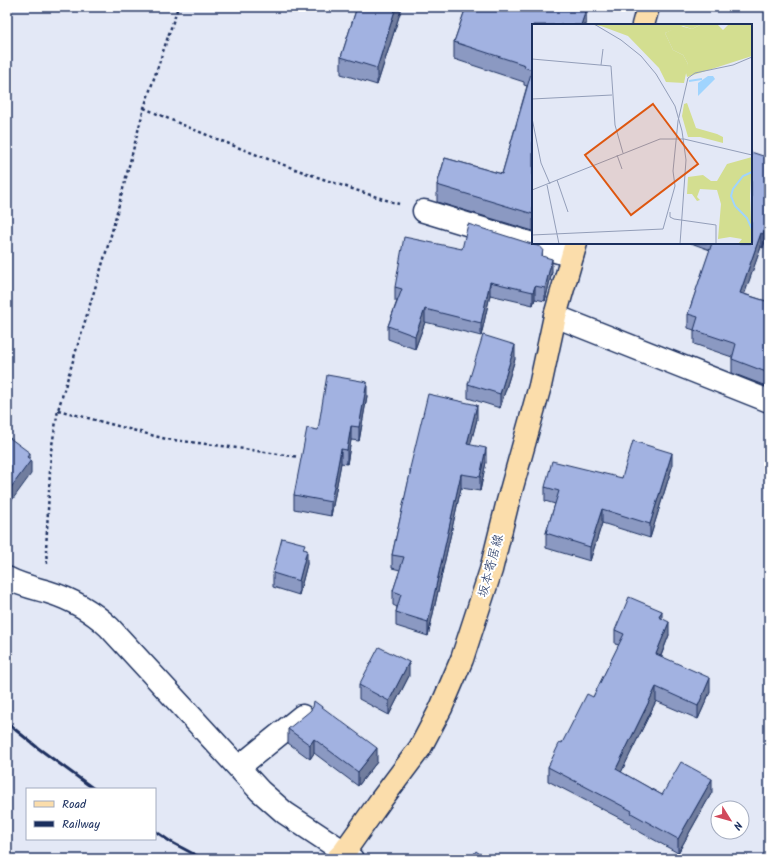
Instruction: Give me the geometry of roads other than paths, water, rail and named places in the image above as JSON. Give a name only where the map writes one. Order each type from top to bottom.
[{"type":"main road","points":[[643,24],[648,7]]},
{"type":"main road","name":"坂本寄居線","points":[[345,857],[381,800],[420,748],[441,708],[462,659],[491,570],[506,505],[540,386],[555,316],[574,250]]},
{"type":"street","points":[[424,211],[532,239]]},
{"type":"street","points":[[551,244],[574,250]]},
{"type":"street","points":[[555,316],[769,401]]},
{"type":"street","points":[[7,578],[16,583],[50,593],[80,605],[96,615],[260,791],[285,813],[345,857]]},
{"type":"street","points":[[239,767],[302,716]]},
{"type":"railway","points":[[7,723],[93,788]]},
{"type":"railway","points":[[156,832],[171,842],[203,859]]}]
